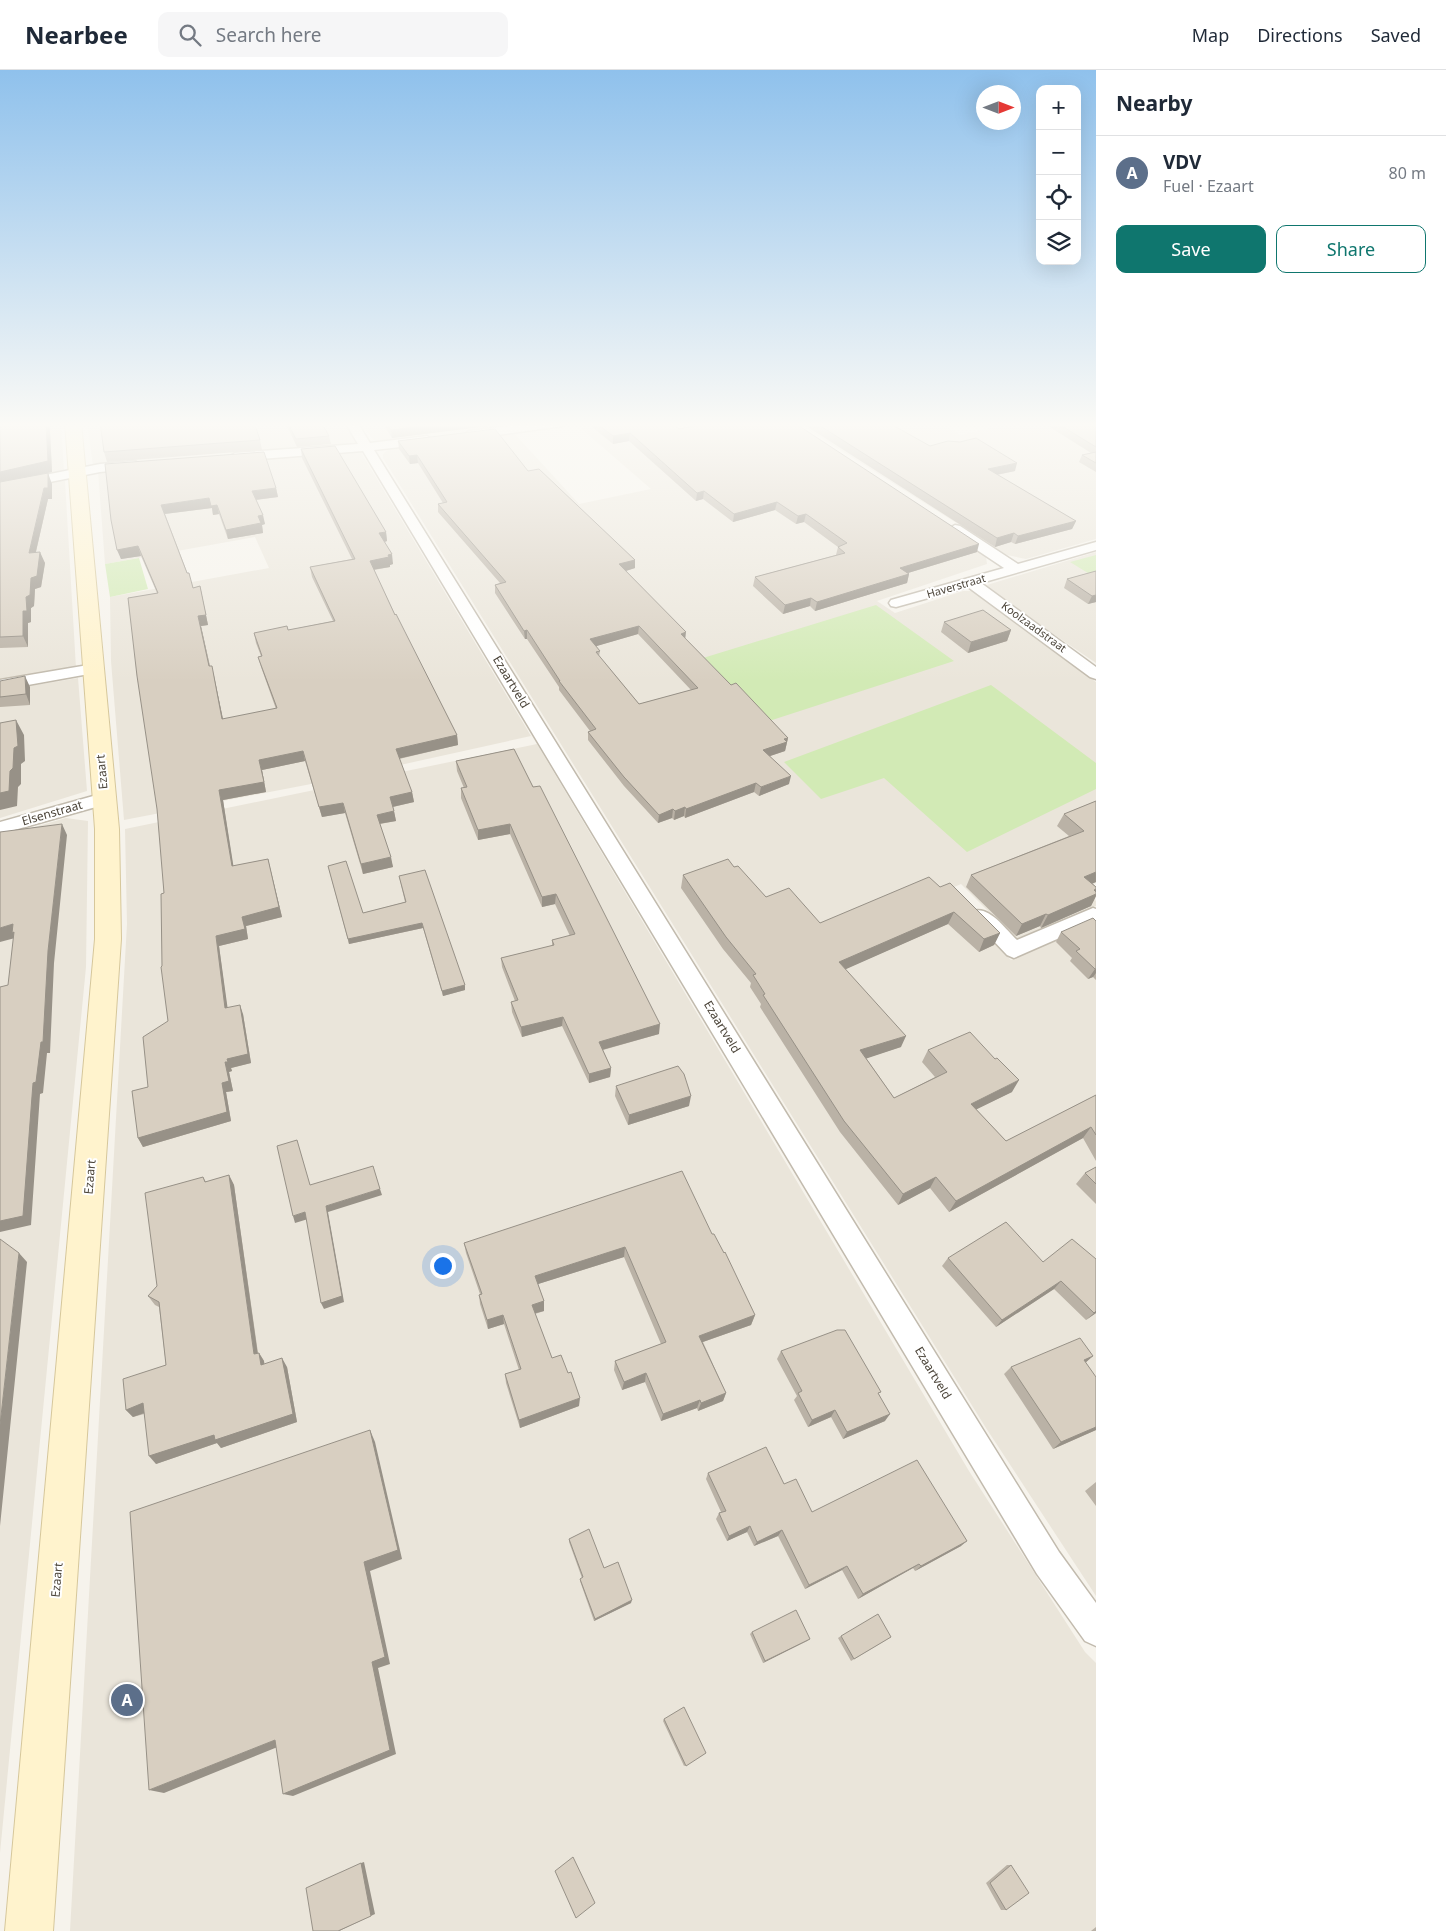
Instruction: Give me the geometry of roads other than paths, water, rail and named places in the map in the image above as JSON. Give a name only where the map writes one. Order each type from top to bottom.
[{"type":"main road","name":"Ezaart","points":[[29,1931],[108,939],[107,828],[81,509]]},
{"type":"street","name":"Ezaartveld","points":[[405,509],[1043,1554],[1096,1630]]},
{"type":"street","points":[[943,522],[1016,569]]},
{"type":"street","name":"Haverstraat","points":[[896,603],[1096,546]]},
{"type":"street","name":"Koolzaadstraat","points":[[970,582],[1096,674]]},
{"type":"street","points":[[0,685],[94,670]]},
{"type":"street","name":"Elsenstraat","points":[[0,828],[104,799]]},
{"type":"street","points":[[967,903],[1014,950],[1095,915]]},
{"type":"place","name":"VDV","points":[[127,1700]]}]
